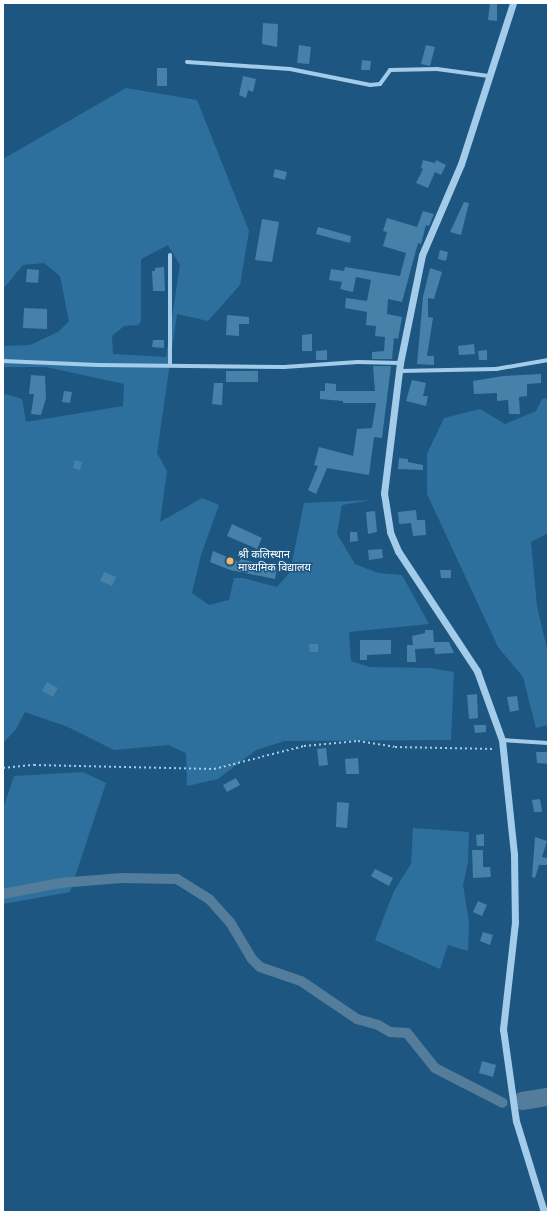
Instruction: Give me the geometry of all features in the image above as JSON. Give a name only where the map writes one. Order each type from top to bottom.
[{"type":"street","points":[[513,3],[461,164],[422,255],[400,363],[384,494],[390,532],[412,573],[477,671],[502,740],[514,854],[515,922],[504,1029],[516,1121],[544,1212]]},
{"type":"street","points":[[187,62],[290,69],[370,85],[380,84],[390,70],[437,70],[489,76]]},
{"type":"street","points":[[170,256],[170,365]]},
{"type":"street","points":[[400,371],[496,369],[548,360]]},
{"type":"street","points":[[3,361],[98,365],[284,367],[358,362],[400,363]]},
{"type":"street","points":[[502,740],[548,743]]},
{"type":"path","points":[[3,768],[34,765],[214,769],[304,746],[358,741],[395,747],[502,749]]},
{"type":"shaded area","points":[[126,88],[197,100],[249,231],[240,285],[208,321],[177,314],[157,453],[167,471],[160,522],[202,498],[219,505],[201,555],[192,593],[209,605],[229,600],[234,578],[243,578],[277,587],[290,572],[304,503],[372,500],[342,505],[337,534],[355,564],[378,573],[402,575],[429,624],[349,632],[351,661],[369,667],[430,668],[454,672],[451,740],[285,741],[256,750],[218,779],[187,786],[186,753],[168,745],[114,750],[68,727],[25,712],[16,729],[3,743],[3,397],[5,394],[22,399],[26,422],[123,406],[124,384],[46,367],[3,367],[3,346],[30,345],[58,332],[69,321],[60,276],[44,263],[23,265],[3,289],[3,159]],"holes":[[[168,245],[180,265],[166,357],[113,354],[112,336],[124,326],[138,325],[141,321],[141,259]]]},
{"type":"shaded area","points":[[548,398],[548,533],[531,542],[537,606],[548,653],[548,725],[536,728],[523,677],[498,647],[427,494],[427,454],[444,418],[480,409],[505,424],[536,411],[542,399]]},
{"type":"shaded area","points":[[83,772],[106,783],[70,892],[3,904],[3,809],[14,776]]},
{"type":"shaded area","points":[[413,828],[469,832],[468,862],[463,885],[469,922],[468,951],[448,945],[440,969],[375,940],[394,891],[411,864]]},
{"type":"building","points":[[490,3],[497,3],[497,21],[488,20]]},
{"type":"building","points":[[263,23],[278,24],[277,47],[262,44]]},
{"type":"building","points":[[299,45],[311,47],[309,64],[297,63]]},
{"type":"building","points":[[426,45],[435,47],[430,66],[421,64]]},
{"type":"building","points":[[362,60],[371,61],[370,70],[361,70]]},
{"type":"building","points":[[157,68],[167,68],[167,86],[157,86]]},
{"type":"building","points":[[243,76],[256,79],[253,92],[248,90],[246,98],[239,95]]},
{"type":"building","points":[[423,160],[435,163],[436,160],[446,165],[441,175],[435,172],[428,188],[416,183],[423,169],[421,168]]},
{"type":"building","points":[[275,169],[287,172],[285,180],[273,177]]},
{"type":"building","points":[[464,202],[469,203],[461,235],[450,232]]},
{"type":"building","points":[[423,211],[434,214],[429,226],[426,225],[421,244],[418,243],[402,302],[388,299],[387,314],[402,317],[398,339],[394,338],[392,359],[372,359],[372,352],[384,351],[385,337],[375,336],[376,326],[366,325],[367,312],[345,308],[346,298],[367,301],[371,280],[356,277],[353,292],[340,289],[342,282],[329,280],[331,269],[344,271],[345,267],[400,276],[406,253],[383,246],[387,232],[383,231],[387,218],[417,227]]},
{"type":"building","points":[[262,219],[279,222],[272,262],[255,260]]},
{"type":"building","points":[[318,227],[351,236],[350,243],[316,234]]},
{"type":"building","points":[[440,250],[448,252],[446,261],[438,259]]},
{"type":"building","points":[[164,267],[165,291],[153,291],[152,271],[155,271],[155,268]]},
{"type":"building","points":[[430,268],[442,272],[434,299],[428,298],[428,317],[433,318],[427,356],[434,356],[434,365],[417,364],[423,297]]},
{"type":"building","points":[[27,269],[39,270],[38,283],[26,282]]},
{"type":"building","points":[[24,308],[47,309],[47,329],[23,328]]},
{"type":"building","points":[[227,315],[249,317],[249,324],[239,324],[239,336],[226,335]]},
{"type":"building","points":[[312,334],[312,351],[302,351],[302,335]]},
{"type":"building","points":[[153,340],[164,340],[164,348],[152,347]]},
{"type":"building","points":[[474,344],[475,354],[459,355],[458,346]]},
{"type":"building","points":[[327,350],[327,360],[316,360],[316,351]]},
{"type":"building","points":[[487,350],[487,360],[479,360],[478,351]]},
{"type":"building","points":[[373,366],[391,366],[382,438],[374,437],[369,475],[327,468],[316,494],[308,490],[318,466],[314,465],[319,447],[353,456],[357,429],[372,428],[376,403],[343,403],[343,401],[320,399],[320,391],[325,391],[325,383],[336,384],[336,391],[375,391]]},
{"type":"building","points":[[226,371],[258,371],[258,382],[226,382]]},
{"type":"building","points":[[541,374],[541,383],[527,384],[527,396],[519,397],[520,414],[509,414],[508,400],[497,401],[497,393],[474,394],[473,381],[503,376]]},
{"type":"building","points":[[31,375],[45,376],[46,398],[41,415],[31,414],[34,394],[29,394]]},
{"type":"building","points":[[412,380],[426,383],[423,396],[428,396],[426,406],[406,401]]},
{"type":"building","points":[[214,383],[223,383],[222,405],[212,404]]},
{"type":"building","points":[[64,391],[72,392],[70,403],[62,402]]},
{"type":"building","points":[[399,458],[408,459],[408,462],[423,465],[423,470],[398,469]]},
{"type":"building","points":[[75,460],[82,462],[80,470],[73,468]]},
{"type":"building","points":[[416,510],[417,520],[425,520],[426,535],[413,536],[411,523],[399,524],[398,512]]},
{"type":"building","points":[[375,511],[377,532],[368,534],[366,512]]},
{"type":"building","points":[[232,524],[262,538],[257,549],[227,536]]},
{"type":"building","points":[[350,532],[357,532],[358,541],[350,542]]},
{"type":"building","points":[[382,549],[383,558],[369,560],[368,550]]},
{"type":"building","points":[[213,551],[239,562],[240,559],[277,567],[275,579],[230,570],[210,562]]},
{"type":"building","points":[[440,570],[451,570],[451,578],[441,578]]},
{"type":"building","points":[[104,572],[116,577],[112,586],[100,581]]},
{"type":"building","points":[[425,630],[433,630],[434,642],[449,642],[454,653],[435,654],[434,645],[434,648],[415,649],[416,662],[407,662],[407,645],[413,645],[412,636],[425,633]]},
{"type":"building","points":[[360,640],[391,640],[391,654],[367,655],[367,660],[360,660]]},
{"type":"building","points":[[309,644],[318,644],[318,652],[310,652]]},
{"type":"building","points":[[47,682],[58,688],[53,697],[42,691]]},
{"type":"building","points":[[477,694],[478,718],[469,719],[467,695]]},
{"type":"building","points":[[517,696],[519,710],[510,712],[507,697]]},
{"type":"building","points":[[474,725],[486,725],[486,732],[475,733]]},
{"type":"building","points":[[326,748],[328,765],[319,766],[317,749]]},
{"type":"building","points":[[536,752],[548,752],[548,764],[537,763]]},
{"type":"building","points":[[358,758],[359,774],[346,774],[345,759]]},
{"type":"building","points":[[236,778],[240,785],[227,792],[223,785]]},
{"type":"building","points":[[540,799],[542,812],[534,812],[532,800]]},
{"type":"building","points":[[337,802],[349,803],[347,828],[336,827]]},
{"type":"building","points":[[484,834],[484,846],[477,846],[476,835]]},
{"type":"building","points":[[535,837],[547,841],[542,857],[548,858],[548,865],[539,865],[535,878],[532,877]]},
{"type":"building","points":[[472,850],[483,850],[483,867],[490,867],[491,877],[473,878]]},
{"type":"building","points":[[375,869],[393,878],[389,886],[371,876]]},
{"type":"building","points":[[478,901],[487,905],[482,916],[473,912]]},
{"type":"building","points":[[483,932],[493,935],[490,945],[480,941]]},
{"type":"building","points":[[482,1061],[496,1065],[493,1077],[479,1073]]},
{"type":"waterway","points":[[3,894],[60,883],[122,878],[177,879],[210,900],[230,922],[252,959],[260,967],[301,981],[357,1019],[378,1025],[390,1032],[407,1033],[435,1068],[503,1103]]},
{"type":"waterway","points":[[522,1101],[548,1097]]},
{"type":"place","name":"श्री कलिस्थान माध्यमिक विद्यालय","points":[[230,561]]}]
